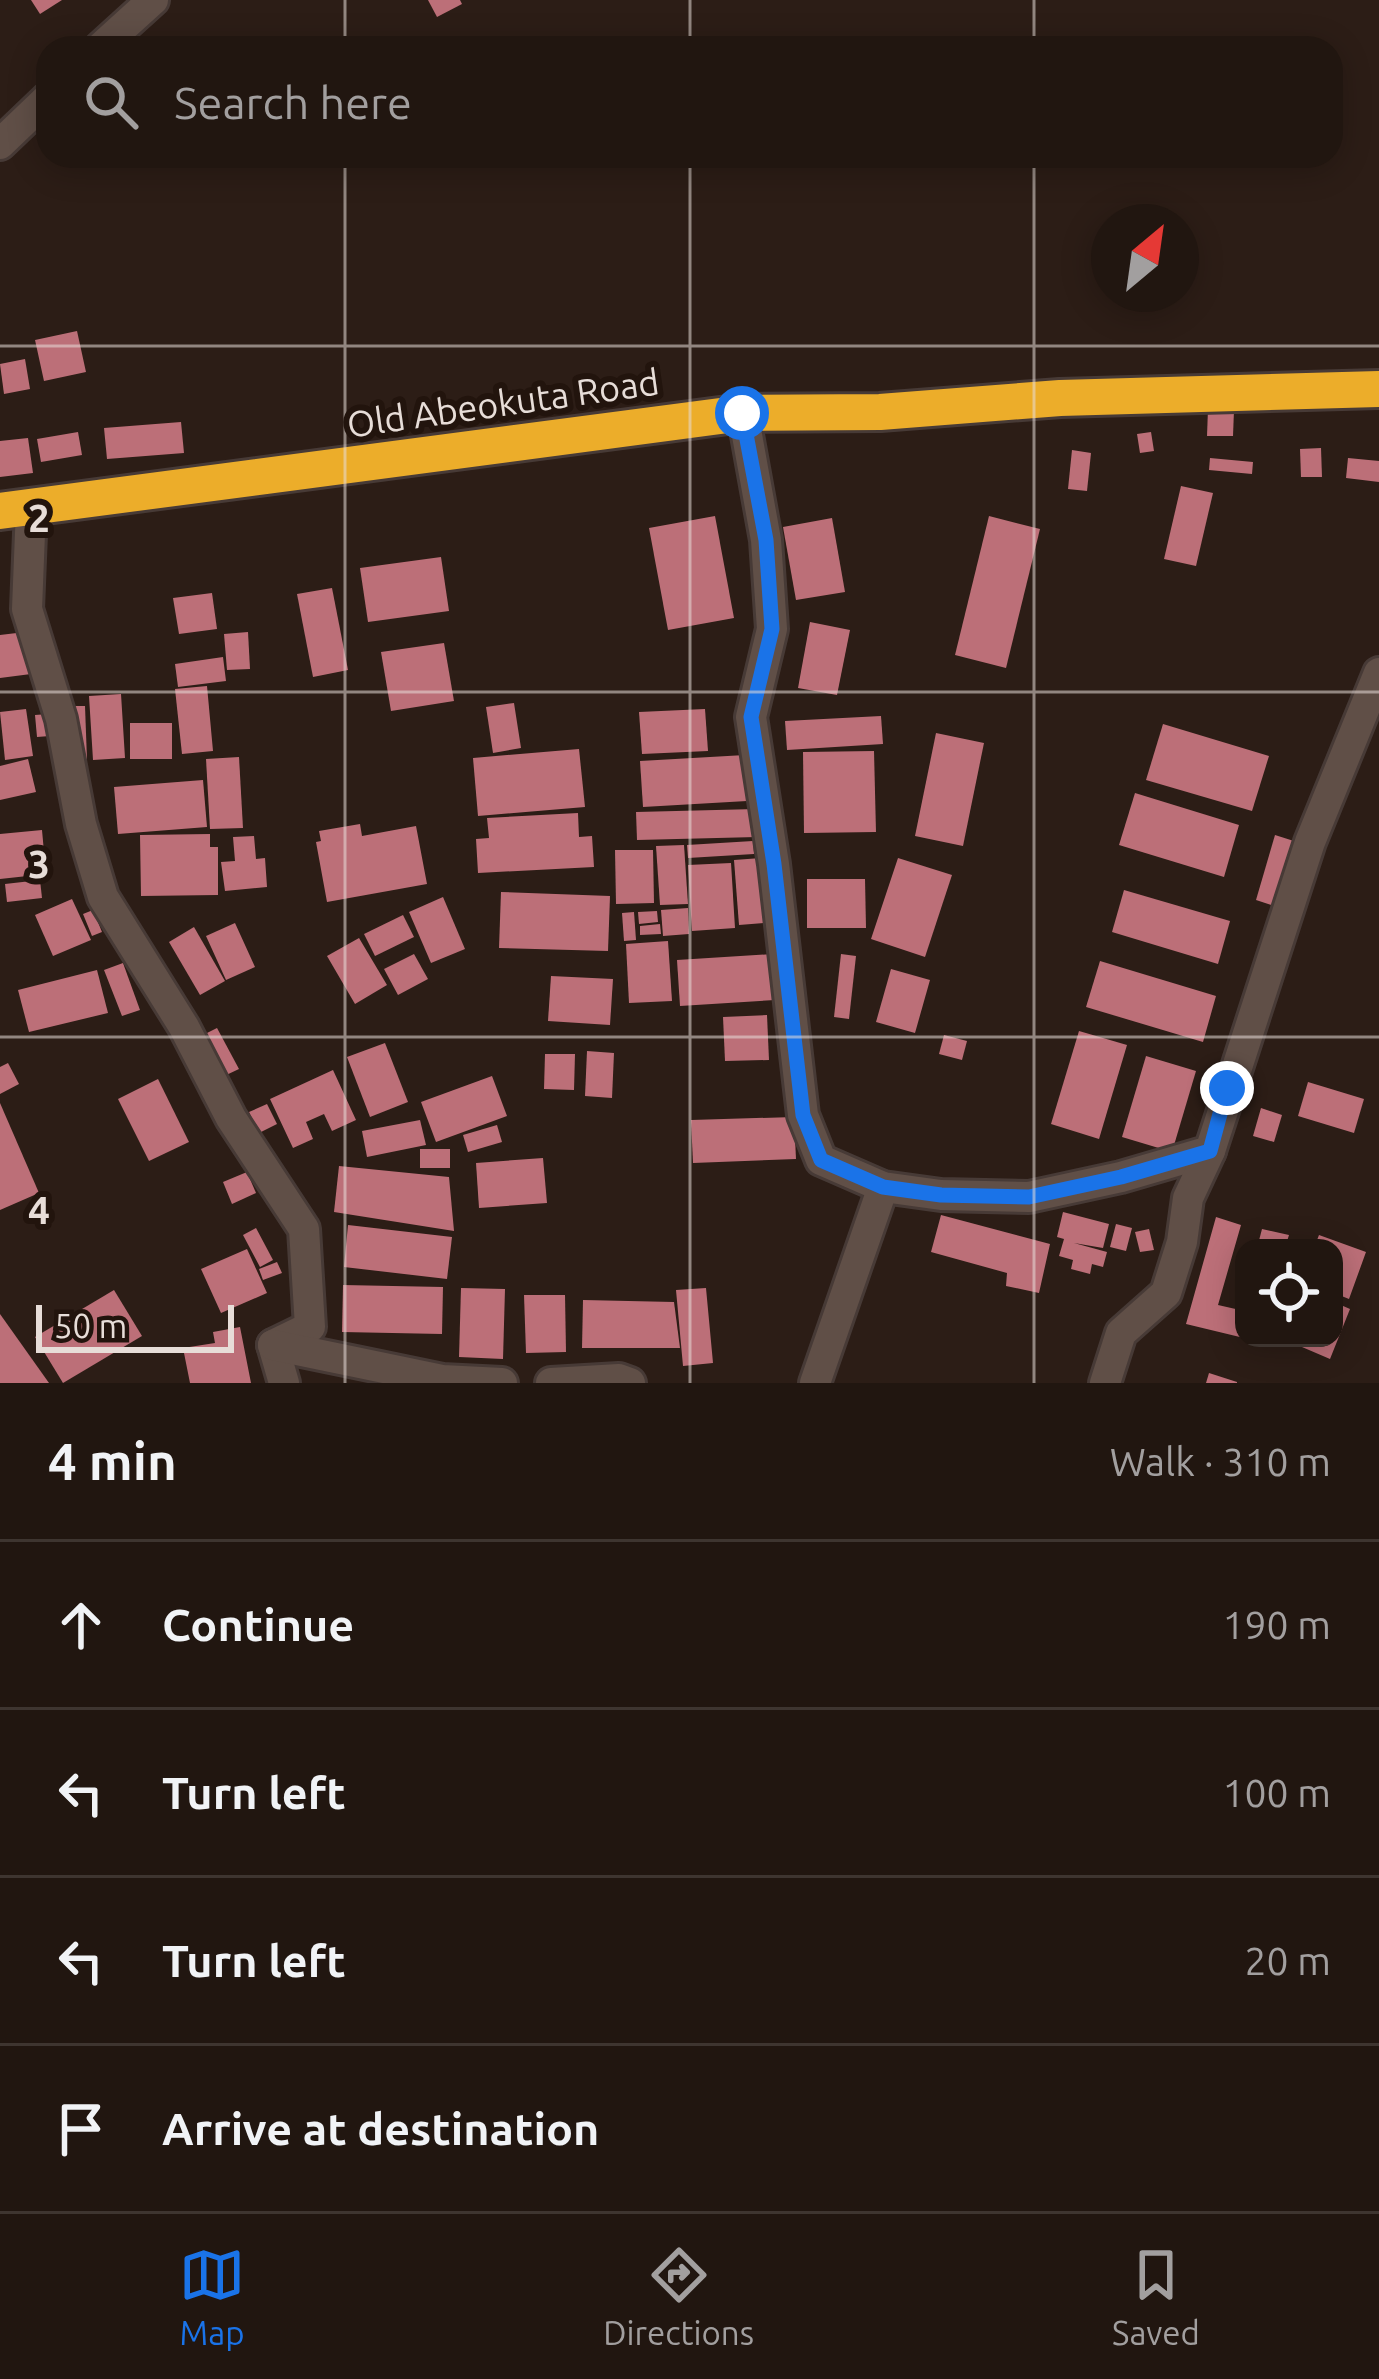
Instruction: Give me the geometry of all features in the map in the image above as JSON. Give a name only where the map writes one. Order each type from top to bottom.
[{"type":"highway","name":"Old Abeokuta Road","points":[[15,510],[742,413],[880,412],[1060,398],[1379,389]]},
{"type":"street","points":[[113,36],[153,0]]},
{"type":"street","points":[[0,144],[36,110]]},
{"type":"street","points":[[742,413],[766,540],[772,629],[751,717],[774,864],[803,1115],[821,1160],[883,1187],[941,1195],[1029,1197],[1210,1151]]},
{"type":"street","points":[[15,510],[27,609],[61,719],[81,824],[103,897],[184,1027],[231,1118],[304,1228],[310,1327],[273,1345]]},
{"type":"street","points":[[1105,1383],[1121,1333],[1166,1293],[1182,1243],[1188,1198],[1210,1151],[1310,842],[1379,673]]},
{"type":"street","points":[[815,1383],[883,1187]]},
{"type":"street","points":[[273,1345],[284,1383]]},
{"type":"street","points":[[273,1345],[442,1380],[502,1383]]},
{"type":"street","points":[[551,1383],[619,1379],[630,1383]]},
{"type":"building","points":[[31,0],[62,0],[40,14]]},
{"type":"building","points":[[428,0],[460,0],[462,4],[437,17]]},
{"type":"building","points":[[77,331],[86,372],[44,381],[35,340]]},
{"type":"building","points":[[25,359],[30,389],[4,394],[0,364]]},
{"type":"building","points":[[1208,409],[1234,410],[1233,436],[1207,436]]},
{"type":"building","points":[[181,422],[184,453],[107,459],[104,428]]},
{"type":"building","points":[[78,432],[82,455],[41,462],[37,439]]},
{"type":"building","points":[[1151,432],[1154,451],[1140,453],[1137,434]]},
{"type":"building","points":[[28,438],[33,473],[0,477],[0,441]]},
{"type":"building","points":[[1321,448],[1322,477],[1301,477],[1300,449]]},
{"type":"building","points":[[1072,450],[1091,453],[1087,491],[1068,489]]},
{"type":"building","points":[[1210,458],[1253,462],[1252,474],[1209,470]]},
{"type":"building","points":[[1348,458],[1379,461],[1379,482],[1346,478]]},
{"type":"building","points":[[1181,486],[1213,493],[1196,566],[1164,559]]},
{"type":"building","points":[[715,516],[734,618],[668,630],[649,528]]},
{"type":"building","points":[[989,516],[1040,529],[1006,668],[955,655]]},
{"type":"building","points":[[832,518],[845,592],[796,600],[783,527]]},
{"type":"building","points":[[441,557],[449,611],[368,622],[360,568]]},
{"type":"building","points":[[332,588],[348,670],[313,677],[297,594]]},
{"type":"building","points":[[212,593],[217,629],[179,634],[173,598]]},
{"type":"building","points":[[810,622],[850,630],[837,695],[798,688]]},
{"type":"building","points":[[25,632],[31,674],[0,678],[0,635]]},
{"type":"building","points":[[248,632],[250,669],[227,670],[224,634]]},
{"type":"building","points":[[444,643],[454,701],[391,711],[381,652]]},
{"type":"building","points":[[223,657],[226,681],[178,687],[175,664]]},
{"type":"building","points":[[207,686],[213,751],[182,754],[175,689]]},
{"type":"building","points":[[121,694],[125,758],[93,760],[89,696]]},
{"type":"building","points":[[514,703],[521,748],[493,753],[486,707]]},
{"type":"building","points":[[69,706],[85,706],[87,760],[72,761]]},
{"type":"building","points":[[26,709],[33,756],[5,760],[0,712]]},
{"type":"building","points":[[705,709],[708,751],[642,754],[639,712]]},
{"type":"building","points":[[48,714],[50,736],[37,737],[35,715]]},
{"type":"building","points":[[881,716],[883,744],[787,750],[785,721]]},
{"type":"building","points":[[130,723],[172,723],[172,759],[130,759]]},
{"type":"building","points":[[1163,724],[1269,756],[1252,811],[1146,780]]},
{"type":"building","points":[[936,733],[984,743],[963,846],[915,836]]},
{"type":"building","points":[[579,749],[585,807],[478,816],[473,758]]},
{"type":"building","points":[[874,751],[876,832],[804,833],[803,752]]},
{"type":"building","points":[[745,755],[747,801],[643,807],[640,761]]},
{"type":"building","points":[[239,757],[243,828],[210,829],[206,759]]},
{"type":"building","points":[[28,759],[36,792],[0,800],[0,766]]},
{"type":"building","points":[[203,780],[207,827],[118,834],[114,787]]},
{"type":"building","points":[[1135,793],[1239,825],[1224,877],[1119,845]]},
{"type":"building","points":[[756,809],[757,837],[637,840],[636,812]]},
{"type":"building","points":[[578,813],[579,837],[592,836],[594,867],[478,873],[476,839],[489,838],[487,818]]},
{"type":"building","points":[[360,824],[362,836],[416,826],[427,884],[327,902],[316,842],[321,841],[319,831]]},
{"type":"building","points":[[42,830],[46,874],[0,879],[0,834]]},
{"type":"building","points":[[210,834],[210,847],[218,847],[218,895],[141,896],[140,835]]},
{"type":"building","points":[[1275,835],[1297,842],[1277,907],[1256,900]]},
{"type":"building","points":[[254,836],[256,859],[265,858],[267,887],[225,891],[221,862],[235,861],[233,837]]},
{"type":"building","points":[[753,841],[754,854],[688,858],[687,845]]},
{"type":"building","points":[[684,845],[688,904],[660,905],[656,846]]},
{"type":"building","points":[[615,850],[653,850],[654,903],[616,904]]},
{"type":"building","points":[[761,858],[765,923],[739,925],[734,860]]},
{"type":"building","points":[[898,858],[952,875],[925,957],[871,939]]},
{"type":"building","points":[[731,863],[735,928],[692,931],[688,865]]},
{"type":"building","points":[[807,879],[865,879],[866,928],[807,928]]},
{"type":"building","points":[[40,880],[42,898],[7,902],[5,884]]},
{"type":"building","points":[[1124,890],[1230,921],[1218,964],[1112,932]]},
{"type":"building","points":[[501,892],[610,896],[608,951],[499,948]]},
{"type":"building","points":[[443,897],[465,949],[431,963],[409,912]]},
{"type":"building","points":[[72,899],[91,940],[53,956],[35,915]]},
{"type":"building","points":[[688,908],[689,934],[663,936],[661,910]]},
{"type":"building","points":[[93,910],[102,932],[92,936],[83,914]]},
{"type":"building","points":[[657,911],[658,922],[639,924],[638,912]]},
{"type":"building","points":[[634,912],[636,940],[624,941],[622,913]]},
{"type":"building","points":[[403,915],[414,937],[375,956],[364,934]]},
{"type":"building","points":[[235,923],[255,967],[226,980],[206,936]]},
{"type":"building","points":[[660,924],[661,934],[640,935],[640,926]]},
{"type":"building","points":[[194,927],[225,981],[200,995],[169,942]]},
{"type":"building","points":[[359,938],[387,985],[355,1004],[327,956]]},
{"type":"building","points":[[668,941],[672,1001],[629,1003],[626,944]]},
{"type":"building","points":[[414,954],[428,979],[398,995],[384,969]]},
{"type":"building","points":[[773,954],[775,1000],[680,1006],[677,960]]},
{"type":"building","points":[[841,954],[856,956],[849,1019],[834,1017]]},
{"type":"building","points":[[1100,961],[1216,996],[1203,1042],[1086,1007]]},
{"type":"building","points":[[123,963],[140,1010],[122,1016],[104,970]]},
{"type":"building","points":[[891,969],[930,980],[915,1033],[876,1022]]},
{"type":"building","points":[[97,970],[108,1013],[29,1032],[18,990]]},
{"type":"building","points":[[551,976],[613,979],[610,1025],[548,1021]]},
{"type":"building","points":[[767,1015],[769,1060],[725,1061],[723,1017]]},
{"type":"building","points":[[217,1028],[239,1069],[222,1077],[201,1036]]},
{"type":"building","points":[[1079,1031],[1127,1045],[1099,1139],[1051,1124]]},
{"type":"building","points":[[944,1035],[967,1041],[962,1060],[939,1054]]},
{"type":"building","points":[[385,1043],[408,1102],[370,1117],[347,1057]]},
{"type":"building","points":[[587,1051],[614,1053],[612,1098],[585,1096]]},
{"type":"building","points":[[545,1054],[575,1054],[574,1090],[544,1089]]},
{"type":"building","points":[[1146,1056],[1196,1071],[1172,1152],[1122,1137]]},
{"type":"building","points":[[8,1063],[19,1084],[0,1094],[0,1067]]},
{"type":"building","points":[[333,1070],[356,1120],[332,1131],[324,1114],[306,1122],[313,1139],[293,1148],[270,1099]]},
{"type":"building","points":[[492,1076],[507,1116],[436,1142],[421,1102]]},
{"type":"building","points":[[158,1079],[189,1142],[149,1161],[118,1099]]},
{"type":"building","points":[[1308,1082],[1364,1099],[1354,1133],[1298,1116]]},
{"type":"building","points":[[0,1103],[39,1193],[0,1210]]},
{"type":"building","points":[[267,1104],[277,1124],[259,1133],[249,1112]]},
{"type":"building","points":[[1261,1108],[1282,1115],[1274,1142],[1253,1136]]},
{"type":"building","points":[[794,1117],[796,1159],[693,1163],[691,1120]]},
{"type":"building","points":[[420,1120],[426,1145],[367,1157],[362,1131]]},
{"type":"building","points":[[497,1125],[502,1142],[468,1152],[463,1135]]},
{"type":"building","points":[[420,1149],[450,1149],[450,1168],[420,1168]]},
{"type":"building","points":[[543,1158],[547,1203],[479,1208],[476,1163]]},
{"type":"building","points":[[339,1166],[449,1177],[454,1231],[334,1212]]},
{"type":"building","points":[[247,1172],[256,1193],[232,1204],[223,1182]]},
{"type":"building","points":[[1063,1212],[1109,1224],[1103,1248],[1074,1243],[1107,1252],[1103,1267],[1092,1264],[1090,1274],[1071,1269],[1073,1260],[1059,1256],[1064,1239],[1057,1237]]},
{"type":"building","points":[[941,1215],[1050,1244],[1039,1293],[1006,1286],[1007,1273],[931,1252]]},
{"type":"building","points":[[1216,1217],[1241,1225],[1218,1305],[1235,1309],[1235,1336],[1186,1324]]},
{"type":"building","points":[[1116,1224],[1132,1228],[1126,1251],[1110,1247]]},
{"type":"building","points":[[348,1225],[452,1237],[447,1279],[344,1267]]},
{"type":"building","points":[[256,1228],[273,1260],[260,1267],[243,1235]]},
{"type":"building","points":[[1149,1229],[1154,1250],[1140,1252],[1135,1232]]},
{"type":"building","points":[[1262,1229],[1289,1235],[1288,1239],[1259,1239]]},
{"type":"building","points":[[1343,1244],[1366,1252],[1349,1299],[1343,1297]]},
{"type":"building","points":[[247,1249],[267,1293],[221,1313],[201,1269]]},
{"type":"building","points":[[277,1262],[282,1273],[263,1280],[259,1269]]},
{"type":"building","points":[[343,1285],[443,1287],[442,1334],[342,1332]]},
{"type":"building","points":[[461,1288],[505,1289],[503,1359],[459,1357]]},
{"type":"building","points":[[706,1288],[713,1363],[683,1366],[676,1290]]},
{"type":"building","points":[[114,1290],[142,1336],[63,1383],[35,1337]]},
{"type":"building","points":[[524,1295],[565,1295],[566,1352],[526,1353]]},
{"type":"building","points":[[583,1300],[674,1302],[680,1348],[582,1348]]},
{"type":"building","points":[[0,1314],[49,1383],[0,1383]]},
{"type":"building","points":[[240,1327],[251,1383],[190,1383],[183,1348],[215,1343],[213,1332]]},
{"type":"building","points":[[1302,1347],[1335,1347],[1330,1359]]},
{"type":"building","points":[[1209,1373],[1237,1382],[1237,1383],[1206,1383]]},
{"type":"route","points":[[742,413],[758,480],[772,629],[751,717],[774,864],[803,1115],[821,1160],[883,1187],[941,1195],[1029,1197],[1210,1151],[1227,1088]]}]
